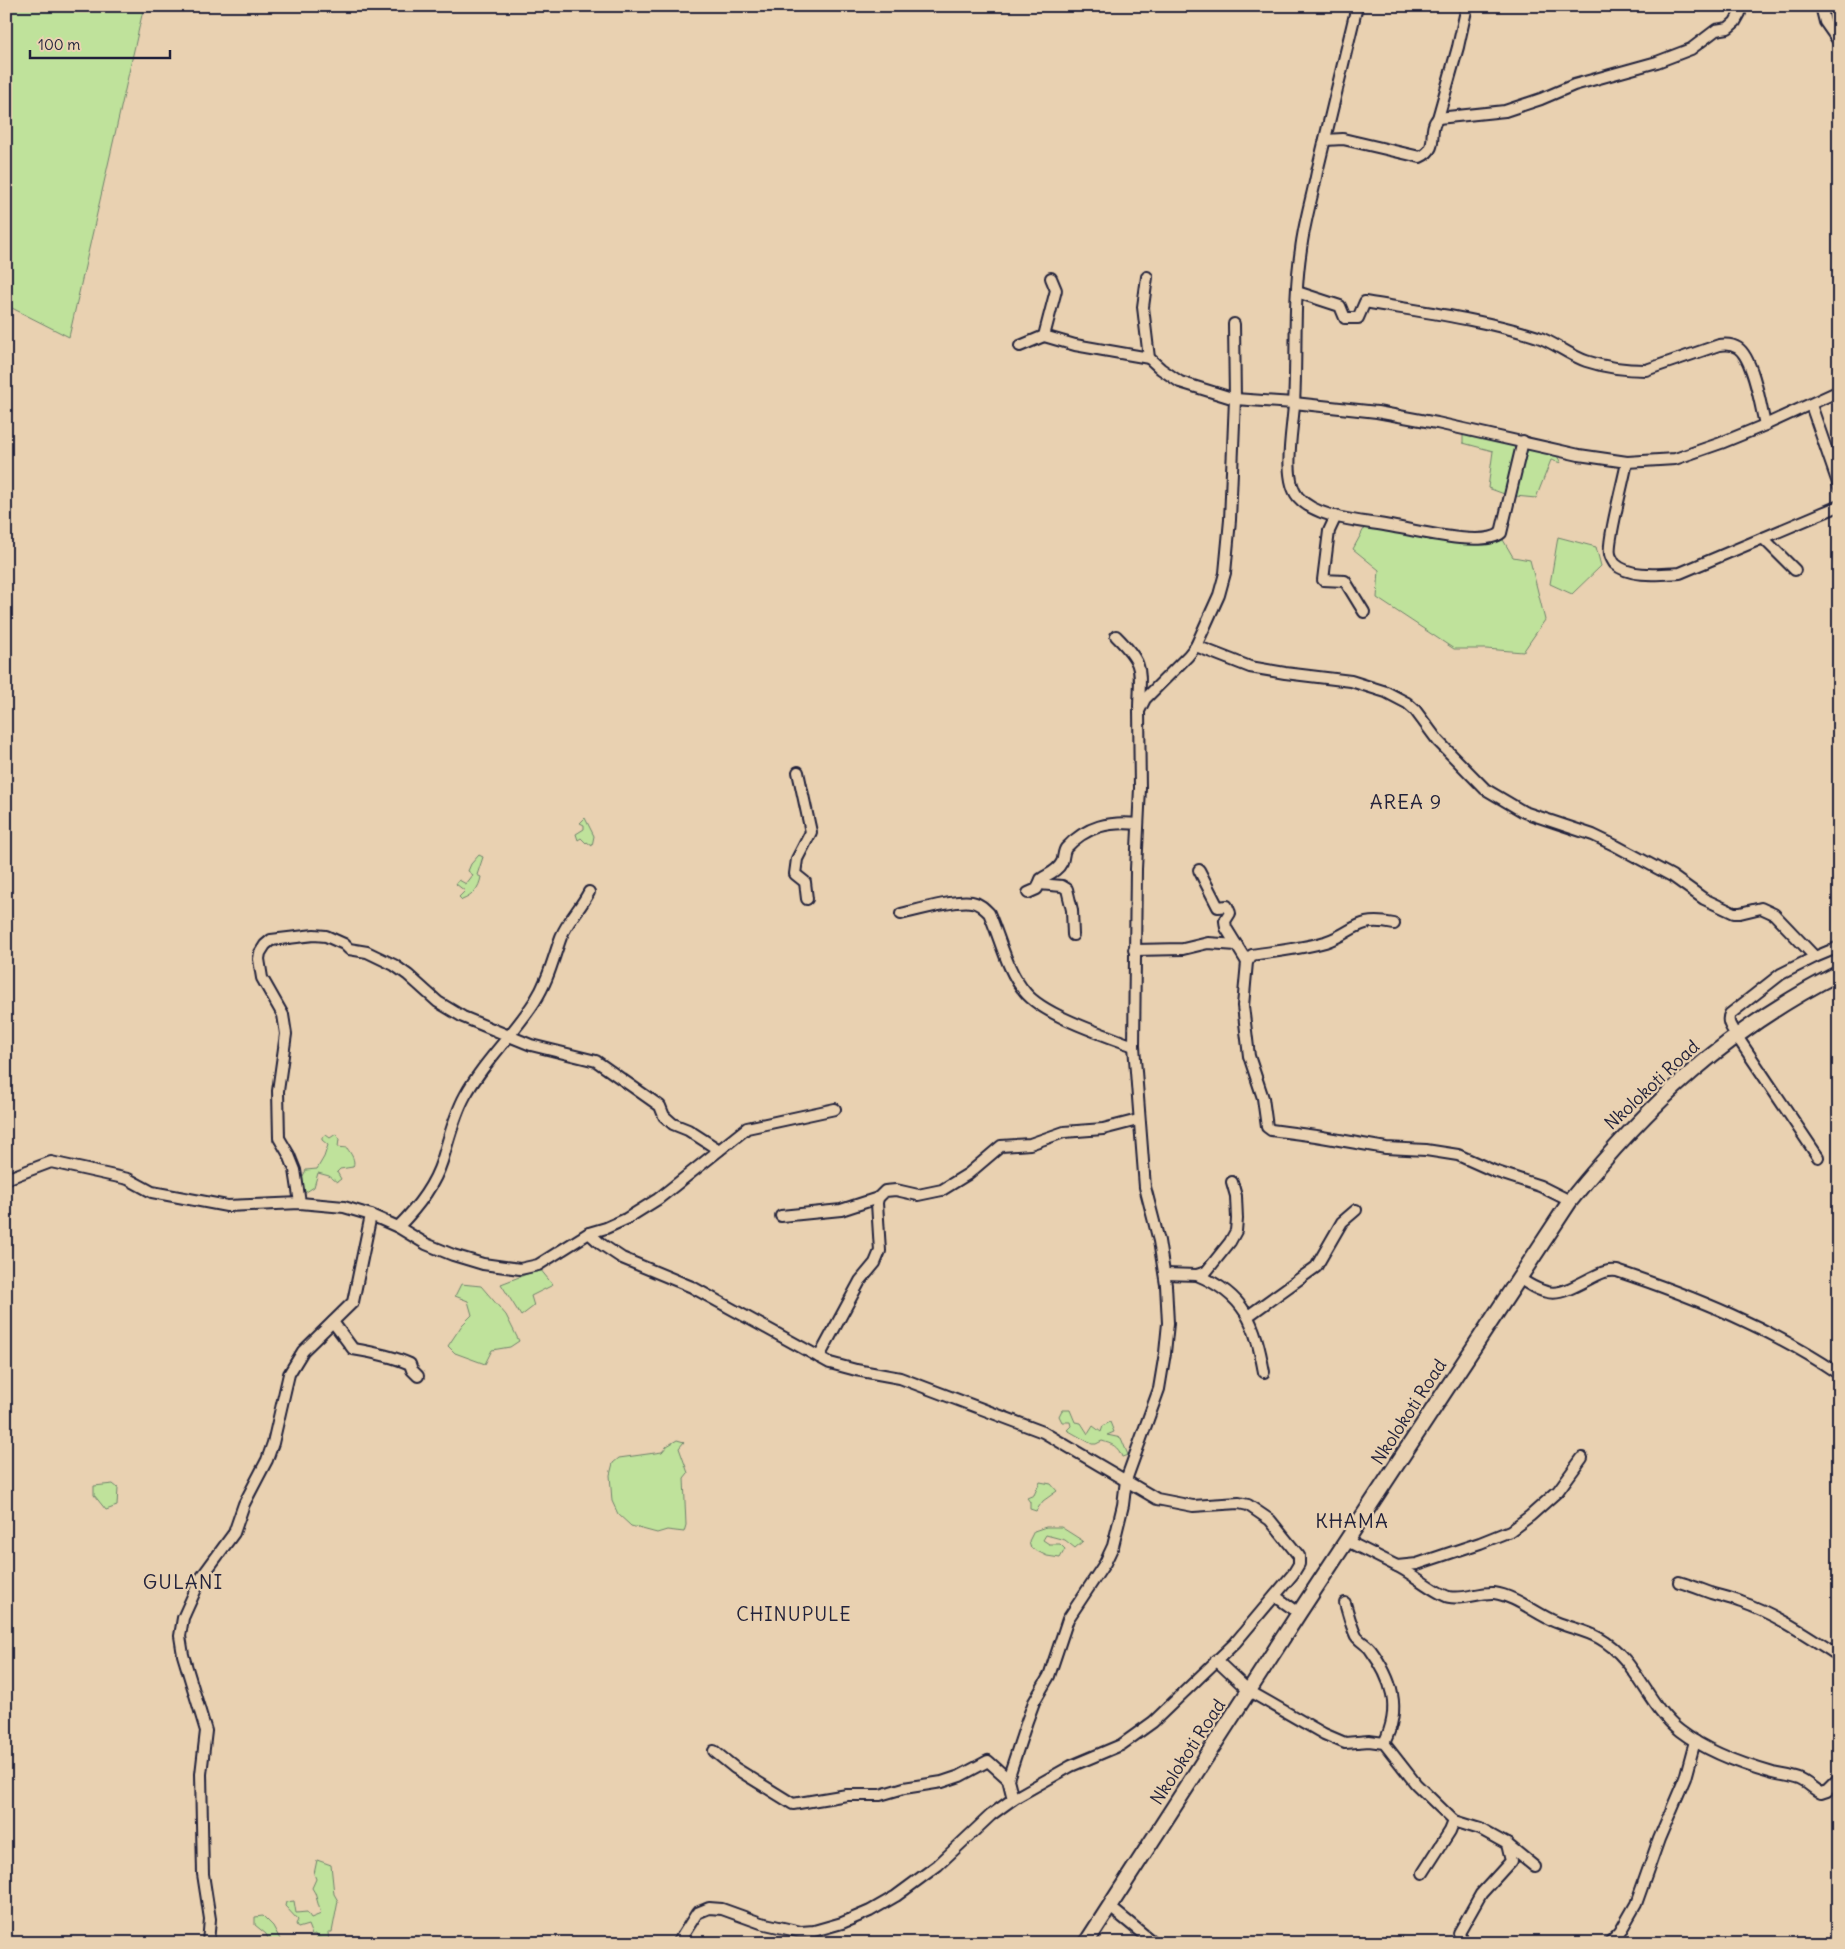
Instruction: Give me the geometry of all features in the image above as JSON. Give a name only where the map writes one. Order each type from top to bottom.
[{"type":"main road","name":"Nkolokoti Road","points":[[1086,1943],[1299,1613],[1570,1201],[1618,1142],[1662,1097],[1699,1064],[1736,1035],[1788,1000],[1839,973]]},
{"type":"street","points":[[1357,6],[1303,237],[1297,292],[1294,403],[1290,464],[1294,492],[1315,510],[1336,516],[1465,539],[1492,538],[1501,533],[1523,441]]},
{"type":"street","points":[[1325,140],[1343,139],[1420,157],[1428,153],[1432,147],[1433,126],[1438,118],[1458,47],[1467,6]]},
{"type":"street","points":[[1438,118],[1505,111],[1574,85],[1657,62],[1691,48],[1716,30],[1728,28],[1735,22],[1740,13],[1740,6]]},
{"type":"street","points":[[1821,6],[1826,22],[1839,42]]},
{"type":"street","points":[[1147,277],[1143,307],[1149,358]]},
{"type":"street","points":[[1044,336],[1056,290],[1051,278]]},
{"type":"street","points":[[1297,292],[1340,306],[1345,318],[1358,318],[1365,302],[1457,318],[1537,337],[1555,344],[1586,361],[1634,370],[1646,370],[1719,345],[1728,344],[1738,347],[1748,361],[1766,425]]},
{"type":"street","points":[[1139,711],[1145,698],[1196,646],[1219,595],[1225,573],[1230,520],[1235,399],[1234,324]]},
{"type":"street","points":[[1020,346],[1044,336],[1075,345],[1149,358],[1180,382],[1235,399],[1377,412],[1523,441],[1579,455],[1627,462],[1675,459],[1766,425],[1839,391]]},
{"type":"street","points":[[1811,404],[1839,486]]},
{"type":"street","points":[[1627,462],[1611,540],[1610,554],[1615,564],[1629,571],[1651,575],[1680,573],[1839,506]]},
{"type":"street","points":[[1336,516],[1329,531],[1323,580],[1344,581],[1364,612]]},
{"type":"street","points":[[1763,538],[1795,570]]},
{"type":"street","points":[[1013,1799],[1008,1779],[1026,1721],[1034,1702],[1049,1676],[1068,1619],[1101,1570],[1113,1546],[1123,1505],[1126,1480],[1159,1389],[1168,1323],[1165,1274],[1159,1241],[1145,1187],[1138,1120],[1134,1046],[1134,950],[1140,788],[1140,670],[1132,652],[1116,636]]},
{"type":"street","points":[[1196,646],[1250,666],[1285,673],[1351,681],[1386,692],[1407,703],[1415,710],[1438,741],[1485,789],[1524,812],[1593,835],[1624,850],[1672,876],[1704,899],[1734,912],[1740,914],[1761,908],[1767,909],[1815,957]]},
{"type":"street","points":[[798,772],[810,832],[797,859],[795,874],[805,882],[807,899]]},
{"type":"street","points":[[1028,893],[1037,888],[1041,879],[1050,876],[1062,863],[1065,849],[1093,827],[1108,823],[1138,824]]},
{"type":"street","points":[[1199,870],[1218,907],[1227,906],[1230,913],[1225,921],[1226,928],[1247,962]]},
{"type":"street","points":[[1039,884],[1062,886],[1067,889],[1072,910],[1073,935]]},
{"type":"street","points":[[398,1226],[428,1191],[442,1161],[465,1096],[482,1070],[536,1000],[550,972],[562,937],[589,892]]},
{"type":"street","points":[[901,914],[956,902],[972,902],[980,905],[988,913],[1016,980],[1026,994],[1046,1008],[1073,1022],[1134,1046]]},
{"type":"street","points":[[1394,924],[1365,922],[1356,925],[1337,938],[1278,953],[1252,955],[1247,962],[1243,1006],[1249,1056],[1263,1098],[1267,1126],[1271,1130],[1386,1148],[1426,1150],[1458,1155],[1494,1171],[1540,1186],[1570,1201]]},
{"type":"street","points":[[300,1203],[295,1170],[290,1155],[279,1138],[278,1091],[286,1034],[283,1015],[262,978],[259,959],[265,945],[275,939],[314,934],[336,939],[349,949],[367,952],[401,970],[438,1002],[463,1017],[531,1045],[596,1060],[660,1106],[664,1116],[673,1124],[688,1130],[719,1150]]},
{"type":"street","points":[[1134,950],[1183,949],[1208,943],[1237,945]]},
{"type":"street","points":[[1818,1157],[1728,1022],[1730,1014],[1781,974],[1839,947]]},
{"type":"street","points":[[6,1179],[51,1162],[128,1179],[152,1192],[222,1205],[300,1203],[344,1207],[398,1226],[426,1244],[444,1251],[483,1264],[512,1269],[529,1269],[589,1233],[626,1219],[658,1199],[747,1128],[835,1110]]},
{"type":"street","points":[[781,1216],[841,1210],[878,1198],[885,1191],[896,1190],[918,1195],[942,1190],[968,1174],[1001,1146],[1030,1144],[1064,1132],[1103,1129],[1138,1120]]},
{"type":"street","points":[[1197,1276],[1206,1272],[1230,1242],[1236,1231],[1236,1196],[1232,1182]]},
{"type":"street","points":[[819,1357],[860,1281],[875,1263],[880,1251],[878,1198]]},
{"type":"street","points":[[1248,1316],[1316,1267],[1342,1222],[1356,1210]]},
{"type":"street","points":[[208,1943],[210,1919],[203,1874],[201,1774],[206,1732],[183,1655],[180,1636],[183,1618],[201,1578],[234,1533],[244,1504],[267,1460],[273,1443],[285,1388],[292,1369],[303,1351],[350,1306],[354,1297],[371,1215]]},
{"type":"street","points":[[589,1233],[600,1244],[622,1258],[642,1268],[672,1277],[692,1287],[830,1363],[900,1378],[1043,1432],[1157,1498],[1193,1506],[1239,1502],[1258,1511],[1270,1520],[1299,1556],[1299,1564],[1275,1596],[1235,1642],[1153,1722],[1121,1745],[1071,1766],[1013,1799],[991,1814],[938,1865],[870,1911],[842,1923],[814,1931],[801,1932],[761,1923],[722,1909],[709,1908],[697,1913],[678,1943]]},
{"type":"street","points":[[1519,1278],[1540,1292],[1552,1294],[1565,1291],[1606,1270],[1617,1271],[1686,1295],[1763,1328],[1839,1374]]},
{"type":"street","points":[[1165,1274],[1197,1276],[1218,1285],[1232,1296],[1253,1325],[1264,1372]]},
{"type":"street","points":[[333,1322],[353,1349],[370,1350],[378,1355],[399,1359],[410,1364],[412,1370],[418,1376]]},
{"type":"street","points":[[1397,1566],[1417,1564],[1510,1531],[1558,1491],[1582,1458]]},
{"type":"street","points":[[1347,1541],[1411,1573],[1443,1595],[1451,1598],[1478,1594],[1500,1594],[1553,1621],[1598,1637],[1622,1654],[1657,1709],[1678,1730],[1695,1742],[1772,1773],[1797,1778],[1821,1793],[1827,1791],[1839,1779]]},
{"type":"street","points":[[1679,1582],[1700,1587],[1708,1592],[1764,1612],[1839,1656]]},
{"type":"street","points":[[1275,1596],[1299,1613]]},
{"type":"street","points":[[1345,1603],[1357,1637],[1367,1645],[1383,1667],[1394,1698],[1392,1728],[1384,1743]]},
{"type":"street","points":[[1216,1660],[1249,1692],[1335,1740],[1345,1743],[1370,1741],[1384,1743],[1416,1784],[1454,1820],[1480,1829],[1507,1844],[1535,1867]]},
{"type":"street","points":[[1609,1943],[1620,1932],[1636,1904],[1685,1778],[1695,1742]]},
{"type":"street","points":[[714,1751],[735,1768],[793,1804],[847,1796],[880,1795],[904,1788],[942,1782],[960,1776],[988,1761],[1008,1779]]},
{"type":"street","points":[[1423,1873],[1451,1836],[1454,1820]]},
{"type":"street","points":[[1463,1943],[1459,1933],[1481,1894],[1511,1861],[1507,1844]]},
{"type":"street","points":[[1110,1907],[1154,1943]]},
{"type":"green space","points":[[6,6],[144,6],[69,337],[6,305]]},
{"type":"green space","points":[[1463,433],[1518,444],[1507,495],[1488,488],[1493,451],[1463,443]]},
{"type":"green space","points":[[1526,446],[1555,452],[1561,463],[1551,460],[1536,498],[1515,496]]},
{"type":"green space","points":[[1366,525],[1465,544],[1502,538],[1513,557],[1530,560],[1545,620],[1523,652],[1454,649],[1377,598],[1379,570],[1353,549]]},
{"type":"green space","points":[[1558,537],[1596,547],[1601,566],[1572,594],[1550,584]]},
{"type":"green space","points":[[585,818],[594,836],[592,846],[581,838],[578,840],[576,834],[584,829],[584,825],[580,823]]},
{"type":"green space","points":[[479,855],[483,857],[477,875],[481,877],[479,885],[472,894],[462,900],[459,897],[465,891],[456,884],[459,880],[466,884],[473,875],[468,871],[471,864]]},
{"type":"green space","points":[[336,1134],[339,1139],[338,1147],[347,1148],[354,1162],[353,1167],[340,1169],[337,1172],[341,1179],[337,1182],[329,1176],[318,1173],[314,1187],[303,1194],[299,1184],[306,1170],[317,1169],[328,1145],[322,1140],[322,1137],[326,1135],[330,1138]]},
{"type":"green space","points":[[540,1269],[553,1285],[531,1296],[534,1306],[521,1316],[501,1284]]},
{"type":"green space","points":[[461,1284],[481,1286],[506,1315],[519,1341],[510,1347],[492,1350],[485,1364],[455,1353],[448,1346],[462,1325],[472,1315],[468,1301],[455,1296]]},
{"type":"green space","points":[[1062,1410],[1070,1410],[1075,1422],[1081,1423],[1088,1434],[1093,1426],[1101,1432],[1103,1426],[1110,1422],[1114,1432],[1107,1435],[1121,1438],[1128,1455],[1122,1457],[1119,1450],[1112,1444],[1102,1441],[1092,1444],[1067,1430],[1071,1426],[1070,1422],[1062,1422],[1059,1416]]},
{"type":"green space","points":[[677,1440],[684,1442],[679,1448],[688,1473],[684,1478],[686,1525],[684,1532],[667,1530],[657,1533],[631,1526],[618,1514],[612,1501],[610,1475],[613,1463],[619,1458],[662,1452],[667,1446]]},
{"type":"green space","points":[[1040,1482],[1051,1484],[1057,1491],[1043,1501],[1036,1511],[1030,1509],[1030,1502],[1027,1498],[1034,1495]]},
{"type":"green space","points":[[113,1484],[118,1488],[117,1506],[106,1510],[94,1495],[94,1486]]},
{"type":"green space","points":[[1046,1527],[1061,1527],[1083,1541],[1075,1548],[1065,1540],[1046,1535],[1043,1540],[1049,1544],[1060,1544],[1065,1549],[1060,1558],[1047,1556],[1031,1548],[1029,1541],[1034,1531]]},
{"type":"green space","points":[[317,1860],[331,1865],[334,1894],[338,1901],[332,1932],[328,1932],[329,1943],[323,1943],[323,1939],[317,1939],[315,1934],[312,1935],[308,1925],[298,1928],[296,1924],[298,1920],[285,1906],[286,1902],[294,1901],[296,1913],[307,1912],[311,1918],[321,1914],[312,1888],[316,1879],[314,1874]]},
{"type":"green space","points":[[263,1916],[273,1926],[282,1943],[270,1943],[266,1934],[255,1925],[255,1917]]},
{"type":"district","name":"AREA 9","points":[[1406,802]]},
{"type":"district","name":"KHAMA","points":[[1352,1521]]},
{"type":"district","name":"GULANI","points":[[183,1582]]},
{"type":"district","name":"CHINUPULE","points":[[794,1614]]}]
